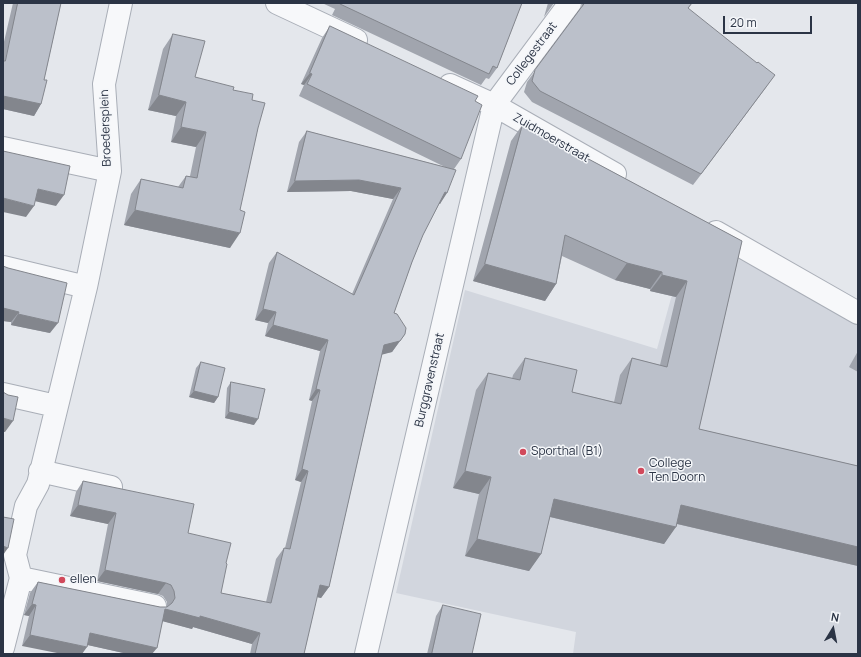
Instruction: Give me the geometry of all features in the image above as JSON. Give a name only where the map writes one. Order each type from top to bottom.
[{"type":"street","name":"Broedersplein","points":[[3,148],[110,171],[104,84],[121,3]]},
{"type":"street","points":[[277,3],[371,47]]},
{"type":"street","name":"Collegestraat","points":[[494,105],[570,3]]},
{"type":"street","name":"Zuidmoerstraat","points":[[429,74],[494,105],[631,184]]},
{"type":"street","name":"Burggravenstraat","points":[[366,654],[494,105]]},
{"type":"street","points":[[3,648],[21,578],[15,555],[12,524],[26,506],[38,484],[86,287],[110,171]]},
{"type":"street","points":[[700,223],[858,313]]},
{"type":"street","points":[[3,267],[86,287]]},
{"type":"street","points":[[3,394],[56,406]]},
{"type":"street","points":[[40,472],[133,492]]},
{"type":"street","points":[[21,578],[155,606]]},
{"type":"shaded area","name":"College Ten Doorn","points":[[689,233],[858,322],[858,654],[573,654],[576,632],[396,593],[465,290],[657,349]]},
{"type":"building","points":[[18,3],[61,3],[44,80],[47,80],[41,104],[3,96],[3,61],[5,61]]},
{"type":"building","points":[[340,3],[522,3],[497,68],[493,66],[489,74]]},
{"type":"building","points":[[585,3],[692,3],[688,8],[757,63],[758,62],[775,75],[701,174],[540,91],[532,81],[535,70]]},
{"type":"building","points":[[330,26],[478,96],[475,101],[482,105],[461,159],[307,84],[312,74],[310,73]]},
{"type":"building","points":[[173,34],[205,41],[195,77],[234,87],[233,90],[253,94],[252,100],[265,103],[240,210],[245,212],[240,233],[135,210],[141,179],[183,188],[186,176],[197,178],[206,132],[181,127],[186,102],[159,95]]},
{"type":"building","points":[[523,124],[742,241],[699,429],[858,466],[858,547],[681,505],[676,527],[554,499],[541,554],[477,539],[491,477],[465,471],[488,373],[520,380],[525,358],[577,370],[572,392],[621,404],[632,358],[667,367],[687,281],[662,275],[662,272],[627,263],[565,235],[556,284],[485,264]]},
{"type":"building","points":[[307,131],[456,170],[447,193],[445,192],[423,235],[394,313],[397,314],[406,328],[405,334],[400,341],[384,345],[329,587],[320,585],[304,654],[255,654],[260,633],[200,616],[200,618],[165,609],[157,648],[90,633],[87,647],[30,635],[36,605],[32,604],[38,582],[160,607],[167,607],[175,598],[171,585],[166,583],[105,570],[116,513],[78,505],[83,481],[194,504],[188,533],[231,543],[221,593],[271,603],[284,548],[290,549],[308,471],[302,469],[320,390],[316,389],[328,340],[273,325],[276,312],[263,309],[277,252],[354,295],[401,188],[359,180],[295,181]]},
{"type":"building","points":[[3,151],[70,166],[64,195],[38,189],[34,206],[3,198]]},
{"type":"building","points":[[3,266],[67,283],[58,323],[18,314],[19,312],[3,308]]},
{"type":"building","points":[[201,362],[225,368],[218,397],[194,391]]},
{"type":"building","points":[[231,382],[265,389],[258,419],[229,412]]},
{"type":"building","points":[[3,392],[8,395],[18,397],[13,421],[3,418]]},
{"type":"building","points":[[3,517],[14,519],[8,548],[3,546]]},
{"type":"building","points":[[443,605],[481,614],[472,654],[432,654]]},
{"type":"place","name":"Sporthal (B1)","points":[[523,452]]},
{"type":"place","name":"College Ten Doorn","points":[[641,471]]},
{"type":"place","name":"ellen","points":[[62,580]]}]
